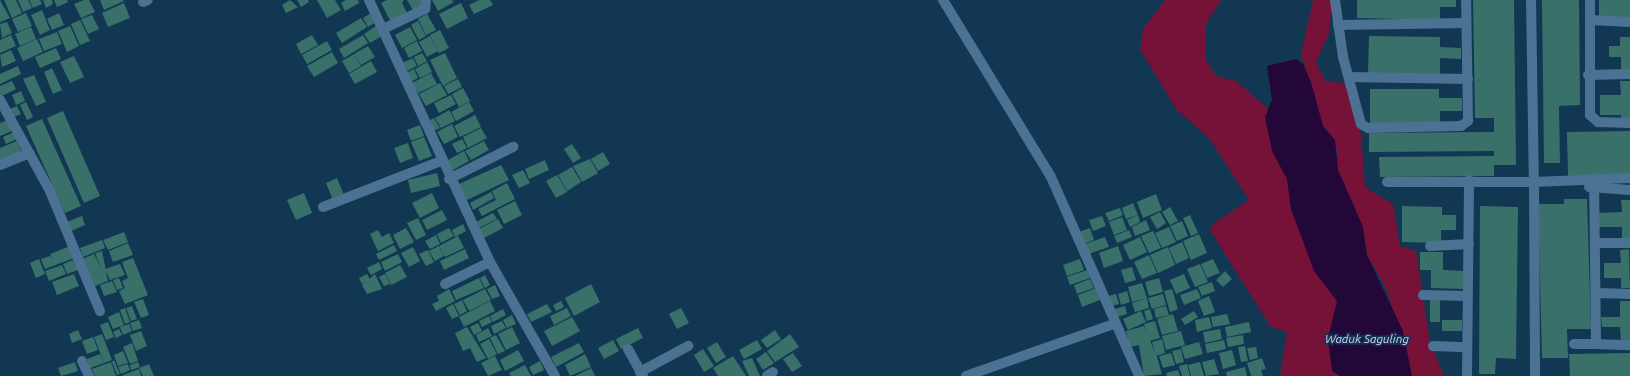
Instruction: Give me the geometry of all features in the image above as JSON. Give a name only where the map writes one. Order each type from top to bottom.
[{"type":"street","points":[[369,0],[449,179],[490,262],[555,376]]},
{"type":"street","points":[[382,29],[425,9],[426,0]]},
{"type":"street","points":[[943,0],[1051,177],[1138,376]]},
{"type":"street","points":[[1335,0],[1338,25],[1361,124],[1368,128],[1464,125],[1468,119],[1466,0]]},
{"type":"street","points":[[1531,0],[1535,376]]},
{"type":"street","points":[[1590,0],[1588,75],[1592,119],[1602,123],[1630,123]]},
{"type":"street","points":[[1590,20],[1630,22]]},
{"type":"street","points":[[1338,25],[1466,23]]},
{"type":"street","points":[[1588,75],[1630,74]]},
{"type":"street","points":[[1349,77],[1468,79]]},
{"type":"street","points":[[0,100],[30,153],[83,266],[100,311]]},
{"type":"street","points":[[449,179],[513,148]]},
{"type":"street","points":[[0,165],[30,153]]},
{"type":"street","points":[[323,207],[441,161]]},
{"type":"street","points":[[1594,178],[1598,293],[1596,344]]},
{"type":"street","points":[[1387,182],[1469,180],[1576,182],[1594,178],[1630,178]]},
{"type":"street","points":[[1467,376],[1469,180]]},
{"type":"street","points":[[1576,182],[1594,189],[1630,190]]},
{"type":"street","points":[[1596,243],[1630,243]]},
{"type":"street","points":[[1430,246],[1469,244]]},
{"type":"street","points":[[445,284],[490,262]]},
{"type":"street","points":[[1598,293],[1630,294]]},
{"type":"street","points":[[1423,296],[1467,296]]},
{"type":"street","points":[[966,376],[1114,324]]},
{"type":"street","points":[[1574,344],[1630,345]]},
{"type":"street","points":[[628,349],[641,374],[688,346]]},
{"type":"street","points":[[1433,346],[1467,347]]},
{"type":"street","points":[[82,361],[89,376]]},
{"type":"shaded area","points":[[1165,0],[1221,0],[1206,24],[1205,58],[1216,76],[1236,81],[1267,108],[1272,151],[1287,179],[1291,209],[1326,286],[1337,301],[1328,339],[1332,371],[1340,376],[1280,376],[1287,332],[1271,327],[1210,230],[1214,223],[1249,200],[1209,138],[1176,109],[1140,49],[1143,29]]},
{"type":"shaded area","points":[[1313,0],[1332,0],[1329,34],[1316,62],[1326,82],[1353,83],[1354,117],[1361,133],[1365,187],[1393,204],[1400,246],[1416,251],[1430,342],[1444,376],[1412,376],[1387,290],[1367,255],[1363,227],[1338,170],[1337,150],[1323,126],[1301,54]]},
{"type":"water","name":"Waduk Saguling","points":[[1296,59],[1303,64],[1311,82],[1323,126],[1335,140],[1338,170],[1363,227],[1367,255],[1403,331],[1412,376],[1340,376],[1332,371],[1328,339],[1337,301],[1314,271],[1291,209],[1287,179],[1272,151],[1265,117],[1272,100],[1267,66]]},
{"type":"building","points":[[0,0],[10,18],[0,22]]},
{"type":"building","points":[[4,0],[16,0],[22,13],[12,18]]},
{"type":"building","points":[[18,0],[28,0],[32,8],[23,12]]},
{"type":"building","points":[[29,0],[40,0],[42,4],[33,8]]},
{"type":"building","points":[[43,0],[52,0],[53,4],[46,8]]},
{"type":"building","points":[[54,0],[67,0],[68,2],[57,7]]},
{"type":"building","points":[[84,0],[89,0],[95,12],[81,18],[74,4]]},
{"type":"building","points":[[100,0],[123,0],[124,1],[104,10]]},
{"type":"building","points":[[290,0],[298,7],[286,13],[282,5]]},
{"type":"building","points":[[297,0],[308,0],[309,2],[301,7]]},
{"type":"building","points":[[317,0],[335,0],[341,10],[327,18]]},
{"type":"building","points":[[346,0],[358,0],[359,3],[345,11],[341,3]]},
{"type":"building","points":[[387,0],[404,0],[402,3],[408,15],[392,24],[381,3]]},
{"type":"building","points":[[407,0],[422,0],[425,6],[414,12]]},
{"type":"building","points":[[432,0],[452,0],[454,2],[438,11]]},
{"type":"building","points":[[479,0],[490,0],[493,5],[474,14],[469,5]]},
{"type":"building","points":[[1357,0],[1456,0],[1456,7],[1440,7],[1440,20],[1357,18]]},
{"type":"building","points":[[1473,0],[1514,0],[1516,165],[1494,165],[1494,176],[1380,177],[1379,157],[1494,156],[1494,151],[1369,152],[1369,133],[1494,132],[1494,118],[1475,118]]},
{"type":"building","points":[[1542,0],[1579,0],[1580,105],[1559,106],[1560,163],[1544,163]]},
{"type":"building","points":[[1599,0],[1630,0],[1630,20],[1599,19]]},
{"type":"building","points":[[124,3],[130,18],[108,27],[102,13]]},
{"type":"building","points":[[461,3],[468,18],[447,29],[439,14]]},
{"type":"building","points":[[42,10],[50,30],[40,35],[31,15]]},
{"type":"building","points":[[26,13],[32,26],[18,32],[12,19]]},
{"type":"building","points":[[59,13],[64,25],[52,30],[47,19]]},
{"type":"building","points":[[371,13],[376,22],[368,27],[363,18]]},
{"type":"building","points":[[427,14],[436,30],[426,35],[418,19]]},
{"type":"building","points":[[92,15],[99,29],[88,34],[81,19]]},
{"type":"building","points":[[361,18],[367,27],[342,43],[336,33]]},
{"type":"building","points":[[80,20],[90,41],[80,45],[71,24]]},
{"type":"building","points":[[418,21],[426,36],[419,40],[411,25]]},
{"type":"building","points":[[7,22],[12,33],[2,38],[0,24]]},
{"type":"building","points":[[70,26],[79,46],[67,52],[58,31]]},
{"type":"building","points":[[376,26],[382,36],[370,43],[364,34]]},
{"type":"building","points":[[31,27],[36,39],[20,46],[15,34]]},
{"type":"building","points":[[410,27],[417,40],[402,48],[395,35]]},
{"type":"building","points":[[440,30],[449,48],[439,53],[430,35]]},
{"type":"building","points":[[57,32],[62,44],[44,51],[39,39]]},
{"type":"building","points":[[11,35],[16,46],[0,53],[0,40]]},
{"type":"building","points":[[312,35],[318,45],[301,54],[296,44]]},
{"type":"building","points":[[363,35],[368,43],[344,58],[339,49]]},
{"type":"building","points":[[430,36],[438,51],[427,57],[419,42]]},
{"type":"building","points":[[1369,36],[1440,37],[1440,47],[1461,48],[1461,59],[1440,58],[1440,74],[1368,73]]},
{"type":"building","points":[[1620,37],[1630,37],[1630,72],[1621,72],[1621,57],[1609,57],[1609,46],[1620,46]]},
{"type":"building","points":[[37,39],[43,52],[23,61],[17,48]]},
{"type":"building","points":[[327,41],[332,50],[307,64],[302,55]]},
{"type":"building","points":[[417,41],[422,51],[409,58],[404,48]]},
{"type":"building","points":[[368,46],[375,57],[361,65],[354,54]]},
{"type":"building","points":[[56,48],[61,59],[40,68],[35,57]]},
{"type":"building","points":[[11,50],[16,61],[2,67],[0,55]]},
{"type":"building","points":[[332,52],[338,63],[314,77],[307,66]]},
{"type":"building","points":[[422,53],[427,61],[418,66],[414,57]]},
{"type":"building","points":[[445,53],[457,78],[443,86],[430,60]]},
{"type":"building","points":[[354,54],[361,66],[349,73],[342,61]]},
{"type":"building","points":[[74,56],[84,77],[70,83],[60,62]]},
{"type":"building","points":[[413,58],[417,66],[407,71],[402,63]]},
{"type":"building","points":[[371,61],[377,72],[355,84],[349,74]]},
{"type":"building","points":[[427,62],[432,72],[420,78],[415,69]]},
{"type":"building","points":[[18,66],[21,74],[0,84],[0,74]]},
{"type":"building","points":[[52,68],[62,90],[53,94],[44,72]]},
{"type":"building","points":[[414,69],[418,78],[411,82],[406,73]]},
{"type":"building","points":[[431,73],[437,84],[418,93],[412,83]]},
{"type":"building","points":[[34,75],[46,102],[36,106],[23,79]]},
{"type":"building","points":[[458,79],[462,87],[448,94],[444,86]]},
{"type":"building","points":[[12,81],[16,89],[0,97],[0,86]]},
{"type":"building","points":[[1620,81],[1630,81],[1630,122],[1621,122],[1621,115],[1600,115],[1600,95],[1621,95]]},
{"type":"building","points":[[440,83],[447,95],[426,106],[419,94]]},
{"type":"building","points":[[463,88],[470,101],[459,107],[452,94]]},
{"type":"building","points":[[1370,89],[1439,89],[1439,98],[1462,98],[1462,111],[1440,111],[1440,124],[1370,124]]},
{"type":"building","points":[[21,91],[25,101],[16,105],[12,95]]},
{"type":"building","points":[[451,95],[456,104],[439,113],[434,103]]},
{"type":"building","points":[[26,102],[33,117],[27,120],[20,105]]},
{"type":"building","points":[[469,102],[474,111],[456,121],[451,112]]},
{"type":"building","points":[[17,106],[21,114],[12,118],[8,110]]},
{"type":"building","points":[[449,110],[455,121],[441,128],[435,118]]},
{"type":"building","points":[[63,111],[100,196],[84,203],[47,118]]},
{"type":"building","points":[[475,115],[481,127],[460,137],[454,126]]},
{"type":"building","points":[[434,118],[440,128],[431,132],[426,122]]},
{"type":"building","points":[[42,119],[81,206],[65,213],[26,126]]},
{"type":"building","points":[[7,120],[12,131],[0,136],[0,123]]},
{"type":"building","points":[[452,124],[458,137],[444,144],[437,132]]},
{"type":"building","points":[[420,125],[424,136],[411,141],[407,130]]},
{"type":"building","points":[[481,128],[487,138],[468,148],[463,137]]},
{"type":"building","points":[[1630,131],[1630,175],[1568,176],[1567,132]]},
{"type":"building","points":[[14,132],[17,139],[6,144],[3,137]]},
{"type":"building","points":[[424,137],[432,156],[419,161],[411,142]]},
{"type":"building","points":[[462,139],[467,148],[457,153],[452,144]]},
{"type":"building","points":[[17,141],[23,154],[0,163],[0,148]]},
{"type":"building","points":[[484,141],[489,150],[471,160],[465,151]]},
{"type":"building","points":[[408,143],[413,158],[400,163],[394,148]]},
{"type":"building","points":[[572,144],[581,158],[573,163],[564,149]]},
{"type":"building","points":[[464,151],[469,161],[453,170],[448,160]]},
{"type":"building","points":[[603,152],[610,164],[598,171],[591,159]]},
{"type":"building","points":[[590,159],[598,173],[582,182],[573,166]]},
{"type":"building","points":[[545,160],[549,170],[529,179],[525,169]]},
{"type":"building","points":[[501,165],[509,180],[465,201],[457,185]]},
{"type":"building","points":[[572,167],[581,182],[567,191],[558,175]]},
{"type":"building","points":[[523,170],[530,183],[519,188],[512,175]]},
{"type":"building","points":[[437,173],[440,186],[411,193],[408,180]]},
{"type":"building","points":[[557,175],[567,192],[556,198],[546,181]]},
{"type":"building","points":[[337,178],[344,195],[333,200],[326,183]]},
{"type":"building","points":[[507,183],[515,199],[482,216],[478,209],[496,200],[492,191]]},
{"type":"building","points":[[491,192],[494,198],[473,210],[470,203]]},
{"type":"building","points":[[304,193],[312,213],[296,220],[287,200]]},
{"type":"building","points":[[432,193],[439,208],[420,218],[412,203]]},
{"type":"building","points":[[1156,194],[1162,210],[1143,218],[1137,202]]},
{"type":"building","points":[[1564,199],[1587,199],[1591,329],[1567,329],[1568,358],[1542,358],[1538,204],[1564,204]]},
{"type":"building","points":[[1621,200],[1630,200],[1630,239],[1622,239],[1622,227],[1599,227],[1599,213],[1622,212]]},
{"type":"building","points":[[515,201],[522,215],[504,224],[497,210]]},
{"type":"building","points":[[1133,203],[1138,215],[1126,219],[1122,208]]},
{"type":"building","points":[[1402,206],[1442,207],[1442,215],[1456,215],[1456,230],[1441,230],[1441,243],[1402,242]]},
{"type":"building","points":[[1480,206],[1518,207],[1516,359],[1496,358],[1495,374],[1479,374]]},
{"type":"building","points":[[1170,207],[1178,221],[1170,225],[1162,212]]},
{"type":"building","points":[[1120,208],[1123,215],[1109,221],[1105,213]]},
{"type":"building","points":[[442,210],[447,220],[427,230],[422,220]]},
{"type":"building","points":[[1160,212],[1166,223],[1157,229],[1150,217]]},
{"type":"building","points":[[493,213],[497,219],[477,229],[474,223]]},
{"type":"building","points":[[1138,215],[1140,222],[1130,227],[1127,220]]},
{"type":"building","points":[[1190,215],[1198,233],[1191,236],[1183,218]]},
{"type":"building","points":[[82,216],[85,225],[71,231],[67,222]]},
{"type":"building","points":[[1102,216],[1106,226],[1093,231],[1089,220]]},
{"type":"building","points":[[1122,217],[1127,230],[1114,235],[1109,222]]},
{"type":"building","points":[[418,218],[426,235],[416,240],[407,223]]},
{"type":"building","points":[[498,219],[503,228],[482,239],[477,230]]},
{"type":"building","points":[[1146,220],[1150,230],[1135,236],[1132,227]]},
{"type":"building","points":[[1182,221],[1188,236],[1177,241],[1170,226]]},
{"type":"building","points":[[463,224],[466,231],[455,237],[452,230]]},
{"type":"building","points":[[1169,227],[1176,242],[1162,248],[1155,233]]},
{"type":"building","points":[[406,228],[414,242],[400,249],[393,235]]},
{"type":"building","points":[[449,228],[454,236],[441,243],[437,234]]},
{"type":"building","points":[[1090,228],[1094,240],[1083,244],[1079,232]]},
{"type":"building","points":[[378,230],[382,237],[389,233],[394,243],[378,251],[370,234]]},
{"type":"building","points":[[1129,230],[1132,237],[1117,243],[1114,236]]},
{"type":"building","points":[[1153,231],[1161,248],[1149,253],[1141,236]]},
{"type":"building","points":[[124,232],[128,242],[108,250],[103,240]]},
{"type":"building","points":[[1199,234],[1207,253],[1191,260],[1183,241]]},
{"type":"building","points":[[436,235],[440,244],[430,249],[425,241]]},
{"type":"building","points":[[458,236],[464,248],[445,257],[439,246]]},
{"type":"building","points":[[1105,237],[1109,247],[1088,254],[1085,244]]},
{"type":"building","points":[[1140,237],[1147,252],[1130,260],[1123,245]]},
{"type":"building","points":[[102,240],[105,248],[83,257],[80,248]]},
{"type":"building","points":[[1182,242],[1189,258],[1176,264],[1169,248]]},
{"type":"building","points":[[128,243],[133,255],[113,262],[109,251]]},
{"type":"building","points":[[394,245],[397,251],[379,260],[376,254]]},
{"type":"building","points":[[70,246],[74,258],[45,269],[41,259],[50,256],[53,260],[50,254]]},
{"type":"building","points":[[439,246],[444,256],[435,261],[429,251]]},
{"type":"building","points":[[1118,246],[1123,261],[1104,268],[1099,253]]},
{"type":"building","points":[[413,247],[420,261],[409,267],[401,253]]},
{"type":"building","points":[[1168,247],[1175,265],[1158,273],[1150,255]]},
{"type":"building","points":[[465,249],[469,258],[444,270],[440,261]]},
{"type":"building","points":[[1629,249],[1630,288],[1621,288],[1621,278],[1604,278],[1604,263],[1621,263],[1620,250]]},
{"type":"building","points":[[428,250],[434,262],[426,266],[419,254]]},
{"type":"building","points":[[102,251],[108,281],[92,287],[82,259],[94,254],[101,268],[95,253]]},
{"type":"building","points":[[1420,252],[1443,252],[1443,270],[1464,271],[1464,289],[1431,288],[1431,270],[1420,270]]},
{"type":"building","points":[[398,254],[402,262],[385,271],[381,262]]},
{"type":"building","points":[[1149,255],[1157,273],[1142,279],[1134,262]]},
{"type":"building","points":[[133,258],[148,295],[125,304],[119,291],[125,288],[122,281],[128,278],[122,262]]},
{"type":"building","points":[[39,259],[45,274],[36,278],[30,263]]},
{"type":"building","points":[[1080,259],[1084,270],[1067,276],[1063,265]]},
{"type":"building","points":[[1213,259],[1220,273],[1207,278],[1201,264]]},
{"type":"building","points":[[73,260],[78,270],[67,274],[63,264]]},
{"type":"building","points":[[379,262],[382,269],[371,275],[367,268]]},
{"type":"building","points":[[120,264],[125,275],[110,280],[105,269]]},
{"type":"building","points":[[1200,264],[1208,282],[1195,287],[1187,269]]},
{"type":"building","points":[[62,265],[66,274],[49,281],[45,271]]},
{"type":"building","points":[[400,265],[407,277],[391,285],[385,273]]},
{"type":"building","points":[[1132,267],[1136,280],[1125,283],[1121,270]]},
{"type":"building","points":[[1087,270],[1090,278],[1070,285],[1067,277]]},
{"type":"building","points":[[1225,271],[1232,279],[1223,287],[1216,280]]},
{"type":"building","points":[[74,274],[79,286],[57,295],[52,282]]},
{"type":"building","points":[[367,274],[370,280],[362,284],[359,278]]},
{"type":"building","points":[[375,274],[382,289],[367,294],[362,285]]},
{"type":"building","points":[[385,274],[390,284],[384,286],[379,277]]},
{"type":"building","points":[[1184,274],[1190,288],[1176,294],[1170,280]]},
{"type":"building","points":[[485,275],[490,285],[485,288],[480,278]]},
{"type":"building","points":[[119,278],[123,288],[117,290],[113,280]]},
{"type":"building","points":[[479,278],[484,288],[456,300],[452,291]]},
{"type":"building","points":[[1159,278],[1163,292],[1149,296],[1145,282]]},
{"type":"building","points":[[1090,279],[1094,288],[1077,294],[1074,285]]},
{"type":"building","points":[[112,281],[117,292],[104,296],[100,285]]},
{"type":"building","points":[[1212,282],[1215,291],[1202,296],[1198,287]]},
{"type":"building","points":[[1142,283],[1147,298],[1132,302],[1128,287]]},
{"type":"building","points":[[591,284],[600,302],[574,316],[565,298]]},
{"type":"building","points":[[495,285],[500,296],[492,299],[487,289]]},
{"type":"building","points":[[1096,288],[1100,300],[1082,307],[1078,295]]},
{"type":"building","points":[[449,289],[455,301],[436,311],[432,304],[439,301],[437,296]]},
{"type":"building","points":[[485,289],[491,300],[469,311],[463,300]]},
{"type":"building","points":[[1172,289],[1178,309],[1170,312],[1164,291]]},
{"type":"building","points":[[1197,289],[1201,298],[1184,305],[1180,295]]},
{"type":"building","points":[[1127,291],[1130,302],[1121,305],[1118,294]]},
{"type":"building","points":[[1116,294],[1119,304],[1111,306],[1108,296]]},
{"type":"building","points":[[1163,294],[1166,305],[1152,309],[1148,298]]},
{"type":"building","points":[[1209,296],[1215,312],[1204,316],[1198,301]]},
{"type":"building","points":[[1147,298],[1149,308],[1135,312],[1132,303]]},
{"type":"building","points":[[143,299],[149,315],[141,318],[134,302]]},
{"type":"building","points":[[1430,299],[1440,299],[1440,322],[1430,322]]},
{"type":"building","points":[[462,300],[467,311],[460,315],[454,304]]},
{"type":"building","points":[[490,301],[495,311],[464,327],[459,317]]},
{"type":"building","points":[[561,301],[564,307],[556,311],[553,305]]},
{"type":"building","points":[[1620,301],[1630,301],[1630,343],[1621,343],[1620,327],[1602,327],[1601,317],[1620,317]]},
{"type":"building","points":[[453,304],[459,316],[452,319],[446,308]]},
{"type":"building","points":[[547,304],[552,312],[531,322],[527,314]]},
{"type":"building","points":[[132,306],[137,319],[131,321],[126,308]]},
{"type":"building","points":[[1125,306],[1127,314],[1114,318],[1112,310]]},
{"type":"building","points":[[1166,306],[1169,315],[1156,318],[1154,309]]},
{"type":"building","points":[[125,308],[130,322],[125,324],[120,310]]},
{"type":"building","points":[[567,308],[571,316],[554,325],[550,316]]},
{"type":"building","points":[[681,308],[689,323],[677,329],[669,314]]},
{"type":"building","points":[[503,309],[506,315],[493,322],[490,316]]},
{"type":"building","points":[[1150,309],[1153,319],[1147,321],[1144,311]]},
{"type":"building","points":[[1141,311],[1146,322],[1128,330],[1123,319]]},
{"type":"building","points":[[1194,311],[1198,317],[1185,325],[1181,319]]},
{"type":"building","points":[[119,312],[124,325],[113,329],[108,317]]},
{"type":"building","points":[[1173,314],[1178,331],[1162,335],[1157,319]]},
{"type":"building","points":[[1227,314],[1230,324],[1213,327],[1211,317]]},
{"type":"building","points":[[512,315],[516,324],[507,328],[503,320]]},
{"type":"building","points":[[489,316],[492,322],[482,327],[479,321]]},
{"type":"building","points":[[572,317],[580,331],[552,346],[544,331]]},
{"type":"building","points":[[1209,317],[1212,328],[1197,332],[1195,320]]},
{"type":"building","points":[[139,320],[142,328],[133,331],[130,323]]},
{"type":"building","points":[[1442,320],[1462,320],[1462,331],[1442,331]]},
{"type":"building","points":[[502,321],[506,328],[494,334],[491,326]]},
{"type":"building","points":[[1155,321],[1160,338],[1149,341],[1144,324]]},
{"type":"building","points":[[108,322],[114,337],[106,340],[100,325]]},
{"type":"building","points":[[1249,322],[1251,332],[1227,337],[1225,327]]},
{"type":"building","points":[[478,323],[482,331],[474,335],[470,327]]},
{"type":"building","points":[[129,324],[132,331],[123,335],[120,327]]},
{"type":"building","points":[[1144,326],[1157,357],[1162,374],[1144,376],[1139,345],[1130,347],[1126,331]]},
{"type":"building","points":[[467,327],[486,358],[477,362],[470,348],[463,351],[455,333]]},
{"type":"building","points":[[512,327],[520,343],[506,350],[498,334]]},
{"type":"building","points":[[488,328],[492,336],[479,342],[476,335]]},
{"type":"building","points":[[638,328],[643,338],[621,349],[616,339]]},
{"type":"building","points":[[119,329],[122,335],[116,338],[113,332]]},
{"type":"building","points":[[1220,329],[1222,339],[1205,343],[1203,332]]},
{"type":"building","points":[[78,330],[82,339],[72,343],[69,334]]},
{"type":"building","points":[[775,330],[781,339],[767,348],[761,340]]},
{"type":"building","points":[[141,331],[147,346],[136,351],[130,335]]},
{"type":"building","points":[[1181,331],[1185,345],[1166,350],[1162,336]]},
{"type":"building","points":[[102,334],[112,360],[104,363],[94,337]]},
{"type":"building","points":[[790,334],[799,347],[775,362],[767,351]]},
{"type":"building","points":[[496,335],[505,351],[498,354],[490,338]]},
{"type":"building","points":[[1243,335],[1244,344],[1228,347],[1226,338]]},
{"type":"building","points":[[93,337],[98,350],[87,354],[82,341]]},
{"type":"building","points":[[489,339],[497,354],[488,359],[480,344]]},
{"type":"building","points":[[1162,339],[1165,353],[1156,356],[1152,342]]},
{"type":"building","points":[[613,340],[619,351],[604,359],[598,348]]},
{"type":"building","points":[[757,340],[762,349],[744,359],[739,350]]},
{"type":"building","points":[[1224,340],[1226,349],[1207,353],[1205,344]]},
{"type":"building","points":[[717,342],[726,357],[716,363],[707,348]]},
{"type":"building","points":[[1199,342],[1203,354],[1185,359],[1181,347]]},
{"type":"building","points":[[132,343],[138,361],[130,364],[123,347]]},
{"type":"building","points":[[579,343],[584,352],[556,367],[551,357]]},
{"type":"building","points":[[1245,346],[1248,361],[1241,362],[1238,347]]},
{"type":"building","points":[[1256,347],[1258,358],[1250,360],[1247,348]]},
{"type":"building","points":[[703,349],[714,366],[704,372],[694,355]]},
{"type":"building","points":[[1181,349],[1184,362],[1176,364],[1172,351]]},
{"type":"building","points":[[518,350],[524,361],[505,371],[500,360]]},
{"type":"building","points":[[1232,350],[1236,365],[1223,369],[1219,353]]},
{"type":"building","points":[[123,351],[128,363],[118,366],[114,355]]},
{"type":"building","points":[[766,352],[774,363],[763,370],[756,359]]},
{"type":"building","points":[[793,353],[802,366],[792,372],[783,359]]},
{"type":"building","points":[[1171,353],[1175,365],[1163,368],[1159,356]]},
{"type":"building","points":[[1630,353],[1630,376],[1570,376],[1569,354]]},
{"type":"building","points":[[100,354],[104,363],[90,368],[87,359]]},
{"type":"building","points":[[585,354],[591,367],[570,376],[565,365]]},
{"type":"building","points":[[495,356],[502,370],[488,376],[481,363]]},
{"type":"building","points":[[733,356],[746,376],[718,376],[713,368]]},
{"type":"building","points":[[752,358],[760,376],[749,376],[742,361]]},
{"type":"building","points":[[1262,358],[1266,369],[1261,370],[1263,376],[1251,376],[1247,363]]},
{"type":"building","points":[[1214,359],[1219,374],[1206,376],[1202,362]]},
{"type":"building","points":[[114,360],[120,374],[117,375],[112,362]]},
{"type":"building","points":[[540,361],[544,370],[533,375],[529,367]]},
{"type":"building","points":[[75,362],[78,371],[61,376],[58,368]]},
{"type":"building","points":[[111,362],[116,376],[95,376],[92,369]]},
{"type":"building","points":[[138,362],[140,367],[131,370],[130,365]]},
{"type":"building","points":[[1200,362],[1204,376],[1191,376],[1188,365]]},
{"type":"building","points":[[128,364],[130,370],[121,374],[118,367]]},
{"type":"building","points":[[149,364],[154,376],[143,376],[139,368]]},
{"type":"building","points":[[1187,364],[1190,376],[1182,376],[1179,366]]},
{"type":"building","points":[[525,365],[531,376],[511,376],[509,373]]},
{"type":"building","points":[[1245,367],[1247,376],[1227,376],[1226,372]]},
{"type":"building","points":[[591,368],[595,376],[575,376]]},
{"type":"building","points":[[139,369],[141,376],[123,376],[123,375]]},
{"type":"building","points":[[1178,370],[1180,376],[1167,376],[1166,373]]}]
